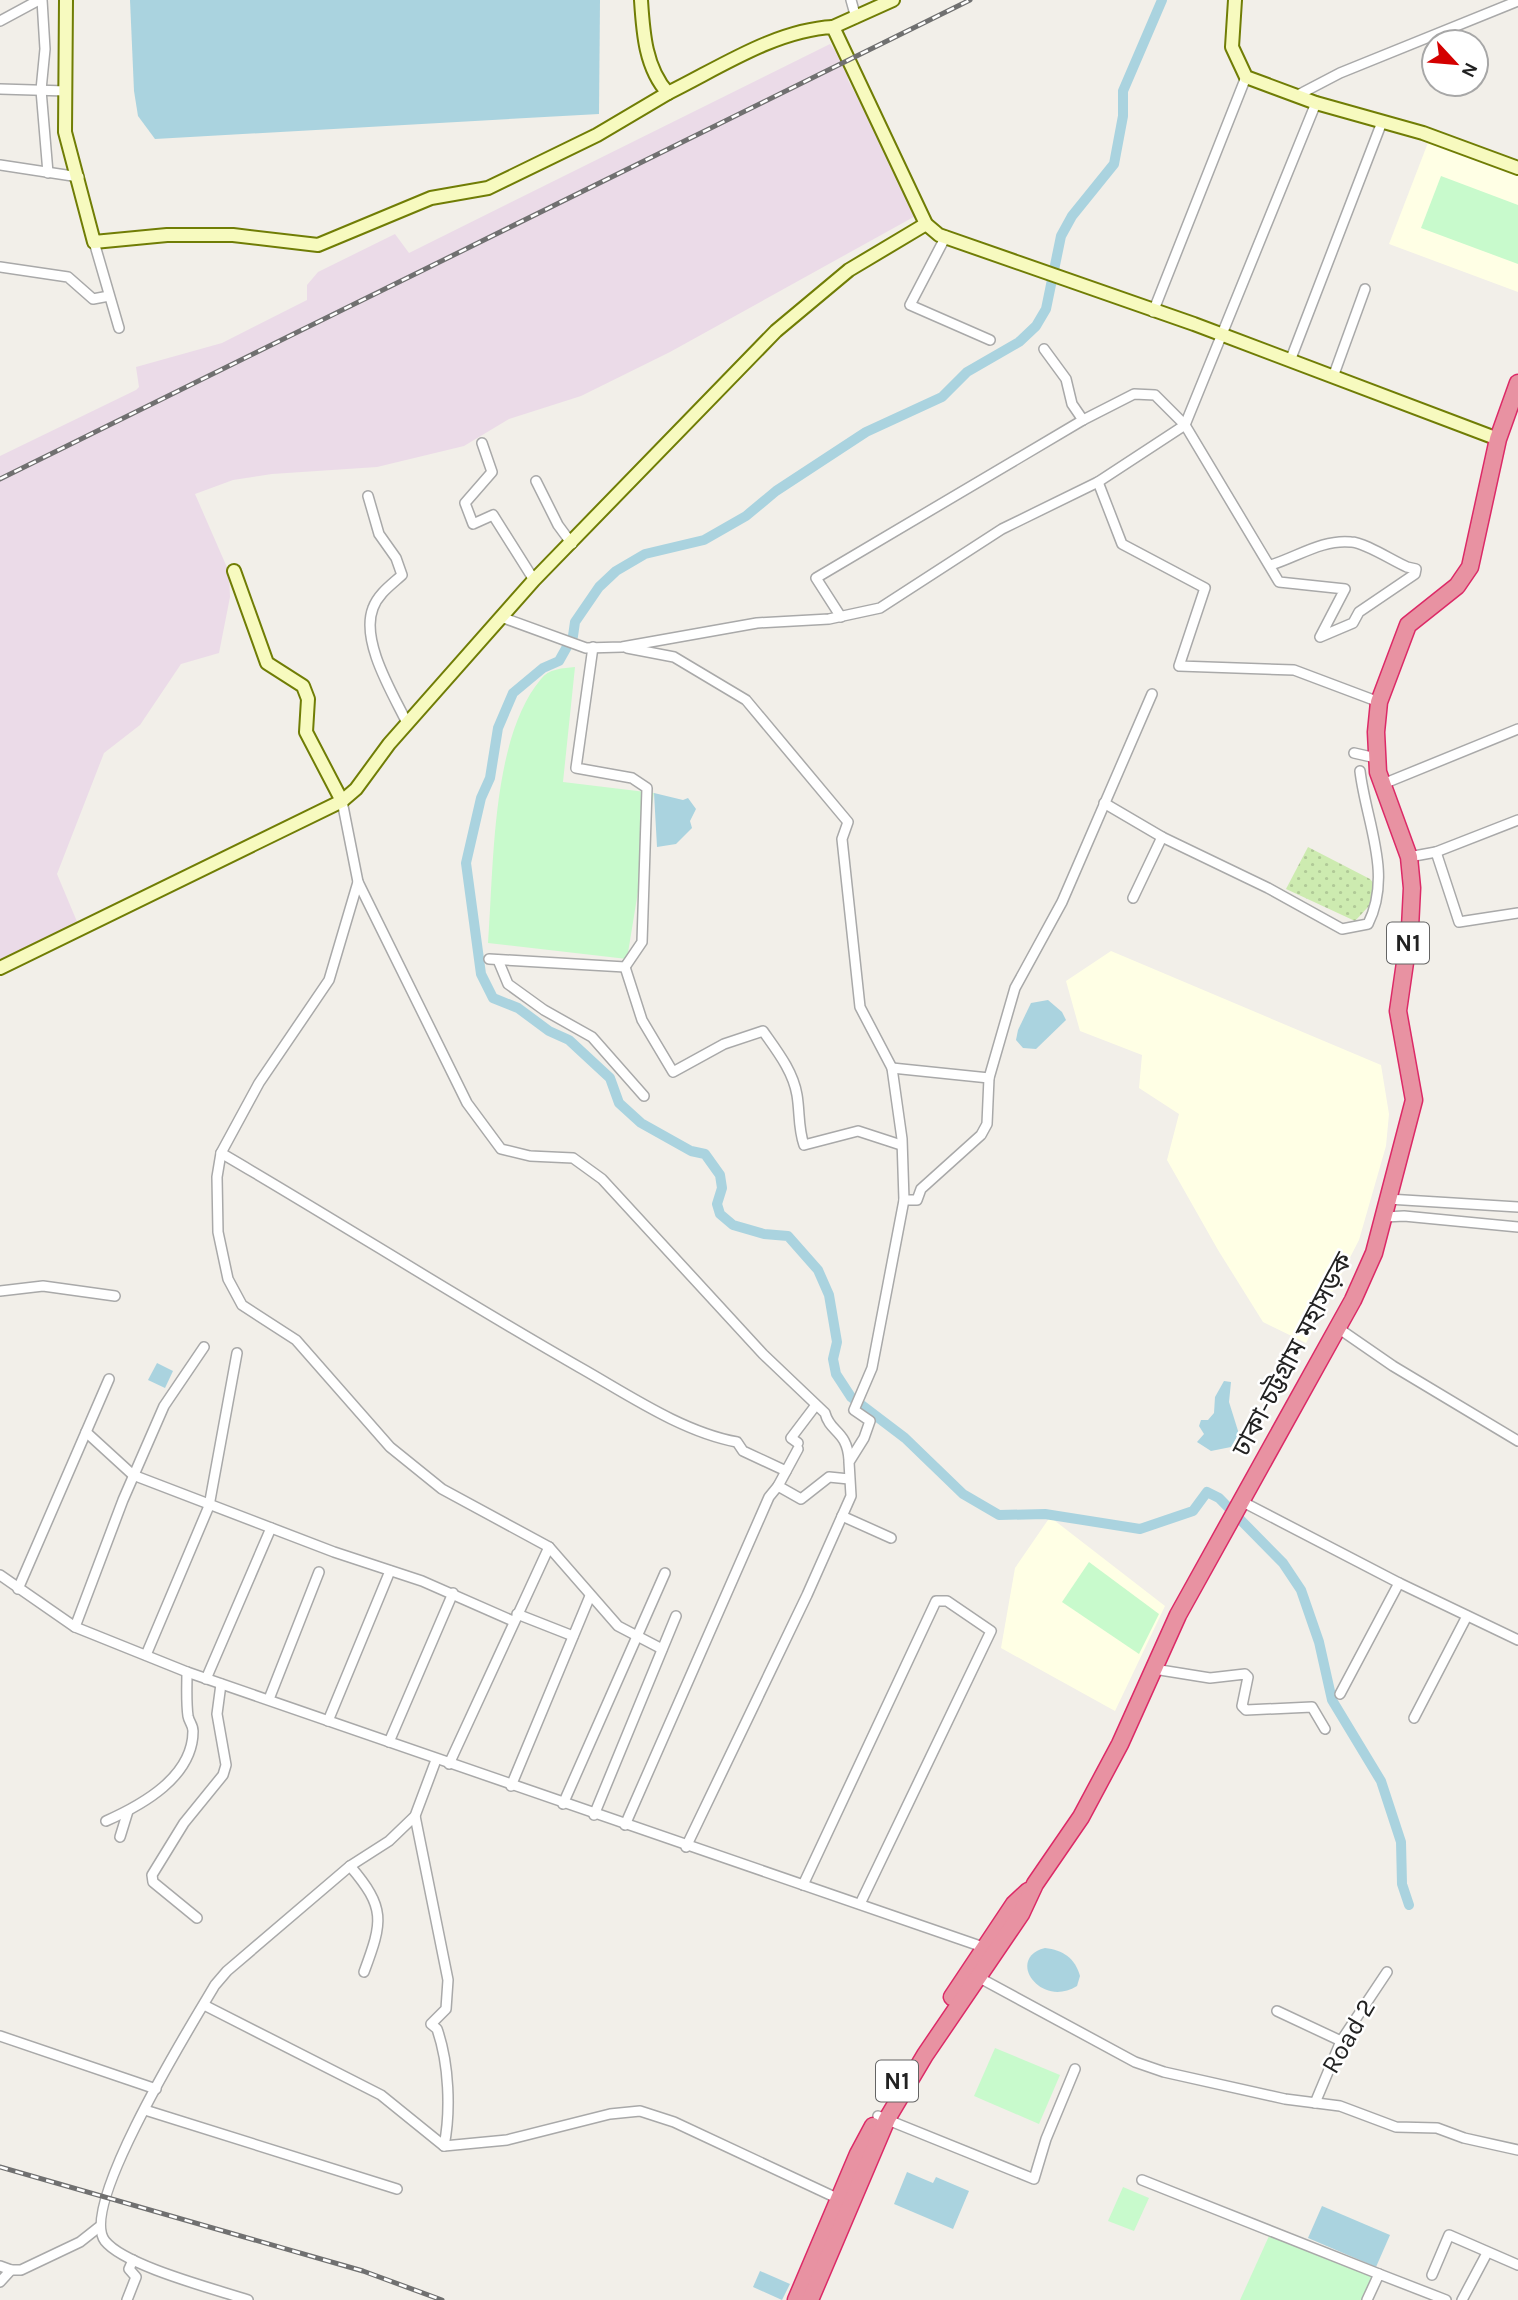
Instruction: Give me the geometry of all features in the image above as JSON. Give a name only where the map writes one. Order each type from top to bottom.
[{"type":"highway","name":"ঢাকা-চট্টগ্রাম মহাসড়ক","points":[[883,2118],[1021,1914],[1035,1884],[1099,1785],[1178,1615],[1365,1275],[1385,1217],[1414,1100],[1398,1011],[1412,909],[1409,857],[1376,758],[1379,702],[1408,625],[1457,586],[1469,567],[1498,439],[1518,383]]},
{"type":"highway","name":"ঢাকা-চট্টগ্রাম মহাসড়ক","points":[[796,2300],[883,2118],[983,1947],[1014,1903],[1035,1884]]},
{"type":"highway","name":"ঢাকা-চট্টগ্রাম মহাসড়ক","points":[[810,2300],[844,2201]]},
{"type":"street","points":[[0,21],[41,0],[45,49],[40,90],[48,173]]},
{"type":"street","points":[[66,0],[65,132],[119,328]]},
{"type":"street","points":[[641,0],[647,49],[661,86],[668,93]]},
{"type":"street","points":[[851,0],[856,18]]},
{"type":"street","points":[[94,242],[167,235],[233,235],[318,245],[431,198],[488,188],[597,135],[668,93],[785,36],[810,28],[833,27],[893,0]]},
{"type":"street","points":[[1235,0],[1232,47],[1246,77],[1316,103],[1423,133],[1518,168]]},
{"type":"street","points":[[1296,96],[1340,73],[1518,1]]},
{"type":"street","points":[[833,27],[926,224],[946,236],[1498,439]]},
{"type":"street","points":[[1153,312],[1246,77]]},
{"type":"street","points":[[0,89],[66,91]]},
{"type":"street","points":[[501,617],[589,647],[622,646],[757,623],[841,617],[880,608],[1002,528],[1098,482],[1185,425],[1316,103]]},
{"type":"street","points":[[1290,361],[1382,122]]},
{"type":"street","points":[[0,165],[79,177]]},
{"type":"street","points":[[0,968],[342,801],[356,789],[388,744],[534,580],[572,544],[776,331],[849,270],[926,224]]},
{"type":"street","points":[[946,236],[910,305],[990,340]]},
{"type":"street","points":[[0,267],[68,277],[93,299],[109,296]]},
{"type":"street","points":[[1333,377],[1365,289]]},
{"type":"street","points":[[1044,349],[1066,379],[1072,404],[1083,420]]},
{"type":"street","points":[[841,617],[816,578],[1083,420],[1134,394],[1155,395],[1185,425],[1279,582],[1345,589],[1320,636],[1353,623],[1359,612],[1415,575],[1416,569],[1353,541],[1316,546],[1299,556],[1271,565]]},
{"type":"street","points":[[482,443],[492,472],[464,503],[473,524],[493,515],[534,580]]},
{"type":"street","points":[[536,481],[558,525],[572,544]]},
{"type":"street","points":[[1098,482],[1122,544],[1205,588],[1179,666],[1294,670],[1379,702]]},
{"type":"street","points":[[368,496],[379,534],[396,558],[402,575],[381,594],[372,610],[372,638],[380,668],[407,723]]},
{"type":"street","points":[[234,571],[267,663],[303,686],[308,699],[306,732],[342,801],[358,882],[467,1102],[502,1149],[530,1156],[573,1158],[602,1179],[763,1354],[816,1405],[848,1445],[851,1496],[807,1595],[686,1847]]},
{"type":"street","points":[[622,646],[674,657],[746,699],[848,822],[842,839],[860,1007],[892,1068],[904,1200],[872,1368],[863,1395],[854,1410],[870,1421],[864,1438],[849,1462]]},
{"type":"street","points":[[589,647],[576,768],[632,778],[647,788],[649,802],[642,942],[625,967]]},
{"type":"street","points":[[904,1200],[917,1200],[921,1189],[981,1135],[986,1124],[989,1078],[1015,988],[1062,902],[1152,694]]},
{"type":"street","points":[[1383,784],[1518,729]]},
{"type":"street","points":[[1354,753],[1376,758]]},
{"type":"street","points":[[1104,803],[1162,837],[1268,888],[1342,929],[1368,924],[1376,908],[1381,884],[1360,771]]},
{"type":"street","points":[[1409,857],[1436,852],[1518,820]]},
{"type":"street","points":[[1133,898],[1162,837]]},
{"type":"street","points":[[1436,852],[1459,922],[1518,913]]},
{"type":"street","points":[[358,882],[329,980],[259,1083],[221,1153],[217,1177],[218,1232],[228,1279],[242,1305],[296,1340],[390,1447],[442,1489],[549,1547],[618,1626],[662,1649]]},
{"type":"street","points":[[625,967],[493,959],[508,984],[544,1010],[592,1037],[644,1096]]},
{"type":"street","points":[[625,967],[642,1020],[673,1072],[724,1044],[763,1031],[791,1073],[797,1096],[798,1127],[804,1145],[858,1131],[901,1144]]},
{"type":"street","points":[[892,1068],[989,1078]]},
{"type":"street","points":[[221,1153],[431,1277],[477,1310],[678,1420],[737,1442],[743,1451],[786,1471]]},
{"type":"street","points":[[1388,1199],[1518,1207]]},
{"type":"street","points":[[1385,1217],[1404,1216],[1518,1227]]},
{"type":"street","points":[[0,1291],[43,1286],[115,1296]]},
{"type":"street","points":[[1338,1328],[1394,1366],[1518,1441]]},
{"type":"street","points":[[75,1627],[164,1406],[204,1347]]},
{"type":"street","points":[[146,1656],[209,1506],[237,1353]]},
{"type":"street","points":[[18,1588],[109,1378]]},
{"type":"street","points":[[625,1825],[763,1509],[798,1446],[791,1438],[816,1405]]},
{"type":"street","points":[[86,1432],[134,1475],[209,1506],[453,1593],[515,1618],[573,1636]]},
{"type":"street","points":[[778,1486],[801,1499],[829,1477],[849,1479]]},
{"type":"street","points":[[1237,1508],[1518,1640]]},
{"type":"street","points":[[842,1516],[891,1538]]},
{"type":"street","points":[[206,1679],[271,1528]]},
{"type":"street","points":[[449,1764],[549,1547]]},
{"type":"street","points":[[328,1721],[390,1571]]},
{"type":"street","points":[[269,1699],[319,1572]]},
{"type":"street","points":[[564,1804],[665,1573]]},
{"type":"street","points":[[0,1575],[75,1627],[187,1672],[686,1847],[983,1947]]},
{"type":"street","points":[[1340,1694],[1399,1583]]},
{"type":"street","points":[[389,1742],[453,1593]]},
{"type":"street","points":[[511,1786],[590,1596]]},
{"type":"street","points":[[803,1885],[936,1601],[947,1601],[991,1631],[860,1904]]},
{"type":"street","points":[[594,1815],[676,1616]]},
{"type":"street","points":[[1414,1718],[1467,1616]]},
{"type":"street","points":[[1154,1669],[1210,1678],[1245,1674],[1248,1677],[1242,1706],[1246,1710],[1312,1707],[1325,1730]]},
{"type":"street","points":[[106,1821],[145,1801],[176,1775],[187,1758],[193,1731],[188,1719],[187,1672]]},
{"type":"street","points":[[197,1918],[153,1882],[152,1875],[184,1823],[223,1775],[226,1765],[217,1714],[221,1684]]},
{"type":"street","points":[[248,2300],[133,2260],[113,2250],[104,2240],[99,2227],[105,2199],[121,2155],[156,2089],[204,2005],[227,1971],[350,1866],[389,1841],[415,1816],[436,1760]]},
{"type":"street","points":[[120,1837],[128,1811]]},
{"type":"street","points":[[415,1816],[448,1980],[446,2009],[431,2024],[437,2029],[443,2052],[449,2123],[444,2146]]},
{"type":"street","points":[[350,1866],[374,1894],[378,1921],[364,1972]]},
{"type":"street","name":"Road 2","points":[[1315,2103],[1341,2041],[1387,1972]]},
{"type":"street","points":[[978,1977],[1135,2062],[1164,2073],[1285,2099],[1340,2106],[1396,2127],[1437,2128],[1464,2138],[1518,2150]]},
{"type":"street","points":[[204,2005],[381,2095],[444,2146],[507,2140],[610,2113],[640,2110],[674,2122],[844,2201]]},
{"type":"street","points":[[1277,2011],[1341,2041]]},
{"type":"street","points":[[0,2036],[156,2089]]},
{"type":"street","points":[[883,2118],[1034,2179],[1046,2139],[1074,2069]]},
{"type":"street","points":[[145,2110],[397,2189]]},
{"type":"street","points":[[1142,2180],[1446,2300]]},
{"type":"street","points":[[0,2266],[21,2270],[80,2242],[99,2227]]},
{"type":"street","points":[[1432,2276],[1448,2235],[1518,2265]]},
{"type":"street","points":[[1462,2300],[1487,2253]]},
{"type":"street","points":[[127,2300],[136,2277],[129,2269],[133,2260]]},
{"type":"street","points":[[0,2282],[11,2270]]},
{"type":"street","points":[[1367,2300],[1379,2274]]},
{"type":"street","points":[[212,2300],[215,2289]]},
{"type":"shaded area","points":[[830,44],[846,65],[848,80],[919,214],[670,352],[581,396],[509,419],[464,446],[377,467],[272,474],[233,480],[195,494],[229,572],[230,597],[219,653],[181,664],[140,725],[104,753],[57,874],[78,924],[0,963],[0,456],[136,390],[139,387],[136,367],[222,343],[307,300],[307,285],[318,272],[395,234],[409,253]]},
{"type":"shaded area","points":[[1429,140],[1518,174],[1518,292],[1389,244]]},
{"type":"shaded area","points":[[1111,951],[1381,1065],[1389,1114],[1386,1146],[1359,1240],[1306,1343],[1263,1322],[1218,1250],[1167,1160],[1179,1114],[1139,1088],[1142,1055],[1080,1031],[1066,981]]},
{"type":"shaded area","points":[[1050,1517],[1165,1606],[1115,1711],[1001,1648],[1015,1568]]},
{"type":"green space","points":[[1441,176],[1518,205],[1518,264],[1421,228]]},
{"type":"green space","points":[[575,667],[563,782],[654,793],[627,959],[488,943],[498,805],[512,734],[525,704],[541,679],[556,670]]},
{"type":"green space","points":[[1308,847],[1370,879],[1375,885],[1369,906],[1355,921],[1286,889]]},
{"type":"green space","points":[[1089,1562],[1159,1614],[1139,1654],[1062,1602]]},
{"type":"green space","points":[[995,2048],[1060,2075],[1039,2124],[974,2096]]},
{"type":"green space","points":[[1123,2187],[1149,2198],[1134,2231],[1108,2221]]},
{"type":"green space","points":[[1269,2236],[1374,2276],[1364,2300],[1240,2300]]},
{"type":"water","points":[[130,0],[600,0],[599,114],[155,139],[138,116],[134,91]]},
{"type":"water","points":[[654,793],[683,800],[688,798],[696,809],[690,821],[692,828],[676,844],[657,847]]},
{"type":"water","points":[[1048,1000],[1062,1012],[1066,1020],[1036,1049],[1023,1048],[1016,1040],[1031,1003]]},
{"type":"water","points":[[157,1363],[173,1371],[165,1388],[148,1380]]},
{"type":"water","points":[[1224,1381],[1231,1382],[1229,1402],[1239,1434],[1231,1447],[1211,1451],[1197,1442],[1204,1434],[1199,1426],[1201,1420],[1208,1420],[1214,1413],[1215,1397]]},
{"type":"water","points":[[1045,1948],[1063,1953],[1071,1960],[1080,1976],[1077,1986],[1063,1991],[1051,1991],[1040,1987],[1032,1979],[1028,1961],[1033,1953]]},
{"type":"water","points":[[907,2172],[933,2183],[936,2177],[969,2191],[953,2229],[894,2204]]},
{"type":"water","points":[[1322,2206],[1390,2235],[1376,2267],[1308,2238]]},
{"type":"water","points":[[760,2271],[790,2284],[782,2300],[753,2287]]},
{"type":"waterway","points":[[1162,0],[1123,91],[1123,116],[1114,164],[1072,216],[1061,236],[1046,309],[1036,326],[1019,342],[967,372],[942,397],[866,432],[776,491],[746,516],[704,540],[645,554],[616,571],[599,587],[575,622],[573,636],[559,661],[543,668],[513,693],[498,728],[490,778],[481,798],[466,863],[481,974],[493,998],[518,1008],[549,1031],[569,1040],[610,1078],[619,1103],[641,1123],[691,1151],[705,1154],[720,1175],[722,1188],[717,1204],[720,1214],[733,1225],[764,1234],[788,1236],[818,1270],[829,1295],[837,1342],[833,1359],[836,1374],[851,1397],[905,1438],[963,1494],[999,1515],[1045,1514],[1140,1529],[1193,1511],[1207,1492],[1219,1498],[1283,1563],[1301,1590],[1319,1642],[1332,1700],[1381,1781],[1401,1842],[1402,1884],[1409,1905]]},
{"type":"railway","points":[[0,479],[970,0]]},
{"type":"railway","points":[[0,2167],[363,2271],[442,2300]]}]
